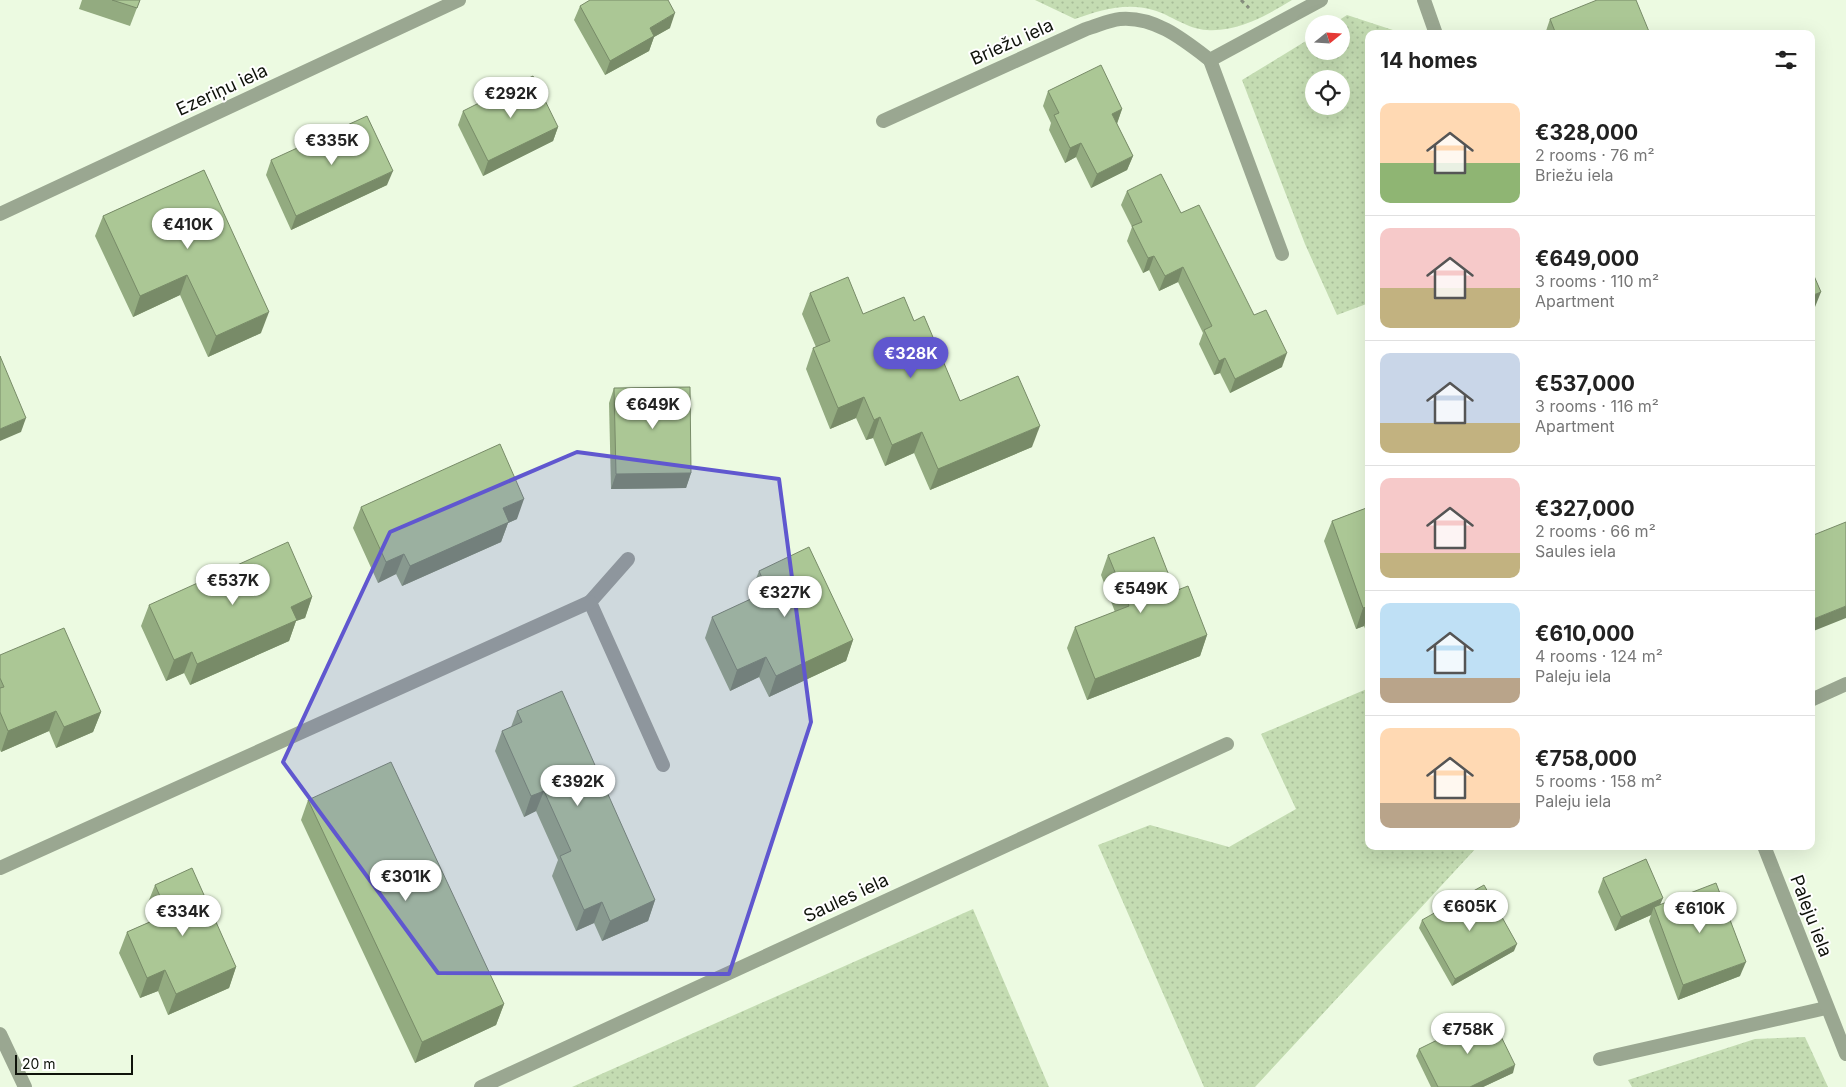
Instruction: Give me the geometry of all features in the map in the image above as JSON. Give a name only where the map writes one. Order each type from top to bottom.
[{"type":"street","name":"Ezeriņu iela","points":[[0,214],[459,0]]},
{"type":"street","points":[[1282,254],[1210,60],[1321,0]]},
{"type":"street","points":[[1424,0],[1435,30]]},
{"type":"street","name":"Briežu iela","points":[[883,121],[1086,29],[1120,19],[1141,21],[1171,31],[1210,60]]},
{"type":"street","points":[[0,868],[590,602],[628,559]]},
{"type":"street","points":[[590,602],[663,766]]},
{"type":"street","points":[[1815,698],[1846,684]]},
{"type":"street","name":"Saules iela","points":[[481,1087],[1227,744]]},
{"type":"street","name":"Paleju iela","points":[[1766,850],[1826,1008],[1846,1054]]},
{"type":"street","points":[[1600,1059],[1826,1008]]},
{"type":"street","points":[[0,1034],[25,1087]]},
{"type":"highlighted area","points":[[577,452],[779,479],[811,722],[729,974],[438,973],[283,762],[390,532]]},
{"type":"green space","points":[[1035,0],[1292,0],[1272,12],[1241,26],[1207,30],[1186,25],[1160,12],[1133,7],[1113,8],[1075,19]]},
{"type":"green space","points":[[1350,16],[1393,30],[1365,30],[1365,304],[1337,315],[1305,244],[1242,80],[1305,42],[1305,60],[1350,60]]},
{"type":"green space","points":[[1365,690],[1365,850],[1474,850],[1255,1087],[1204,1087],[1098,845],[1150,825],[1229,847],[1296,809],[1261,734]]},
{"type":"green space","points":[[973,909],[1049,1087],[572,1087]]},
{"type":"green space","points":[[1805,1037],[1828,1087],[1632,1087],[1628,1080],[1755,1039]]},
{"type":"building","points":[[112,0],[140,0],[137,8]]},
{"type":"building","points":[[590,0],[668,0],[675,13],[650,28],[654,36],[610,61],[580,6]]},
{"type":"building","points":[[1597,0],[1636,0],[1648,30],[1554,30],[1550,19]]},
{"type":"building","points":[[1101,65],[1122,109],[1112,114],[1133,156],[1097,174],[1081,143],[1070,148],[1054,115],[1059,113],[1048,91]]},
{"type":"building","points":[[533,76],[558,127],[488,161],[463,111]]},
{"type":"building","points":[[367,116],[393,171],[296,216],[271,160]]},
{"type":"building","points":[[204,170],[269,312],[216,336],[187,275],[140,296],[103,216]]},
{"type":"building","points":[[1161,174],[1181,213],[1199,205],[1254,315],[1266,310],[1287,353],[1235,379],[1225,358],[1219,361],[1204,330],[1212,326],[1183,267],[1165,276],[1154,256],[1148,258],[1132,226],[1142,222],[1127,191]]},
{"type":"building","points":[[848,277],[863,314],[904,297],[914,321],[924,316],[960,401],[1018,376],[1040,426],[938,469],[922,432],[892,445],[880,417],[874,420],[864,397],[838,408],[813,348],[830,341],[810,293]]},
{"type":"building","points":[[1815,278],[1821,292],[1815,294]]},
{"type":"building","points":[[0,356],[26,418],[0,429]]},
{"type":"building","points":[[690,387],[691,473],[616,474],[614,388]]},
{"type":"building","points":[[500,444],[524,499],[503,508],[509,522],[410,566],[404,554],[386,562],[361,507]]},
{"type":"building","points":[[1365,509],[1365,607],[1363,608],[1332,521]]},
{"type":"building","points":[[1846,522],[1846,606],[1815,618],[1815,534]]},
{"type":"building","points":[[1154,537],[1175,591],[1188,586],[1207,635],[1095,679],[1075,627],[1129,606],[1108,555]]},
{"type":"building","points":[[288,542],[312,597],[291,607],[297,620],[197,664],[192,652],[174,660],[149,605]]},
{"type":"building","points":[[809,547],[853,640],[776,676],[766,657],[737,670],[712,617],[768,591],[759,571]]},
{"type":"building","points":[[64,628],[101,712],[64,727],[56,711],[8,731],[0,712],[0,688],[4,687],[0,678],[0,655]]},
{"type":"building","points":[[562,691],[655,900],[610,921],[602,902],[584,910],[560,856],[571,851],[544,791],[531,796],[502,731],[522,722],[517,711]]},
{"type":"building","points":[[391,762],[504,1004],[422,1042],[308,800]]},
{"type":"building","points":[[1646,859],[1663,898],[1621,917],[1603,878]]},
{"type":"building","points":[[192,868],[236,967],[176,994],[165,970],[147,978],[127,932],[168,914],[155,885]]},
{"type":"building","points":[[1716,883],[1746,962],[1683,985],[1654,907]]},
{"type":"building","points":[[1484,885],[1517,944],[1455,979],[1422,920]]},
{"type":"building","points":[[1490,1014],[1515,1065],[1470,1087],[1438,1087],[1419,1049]]}]
